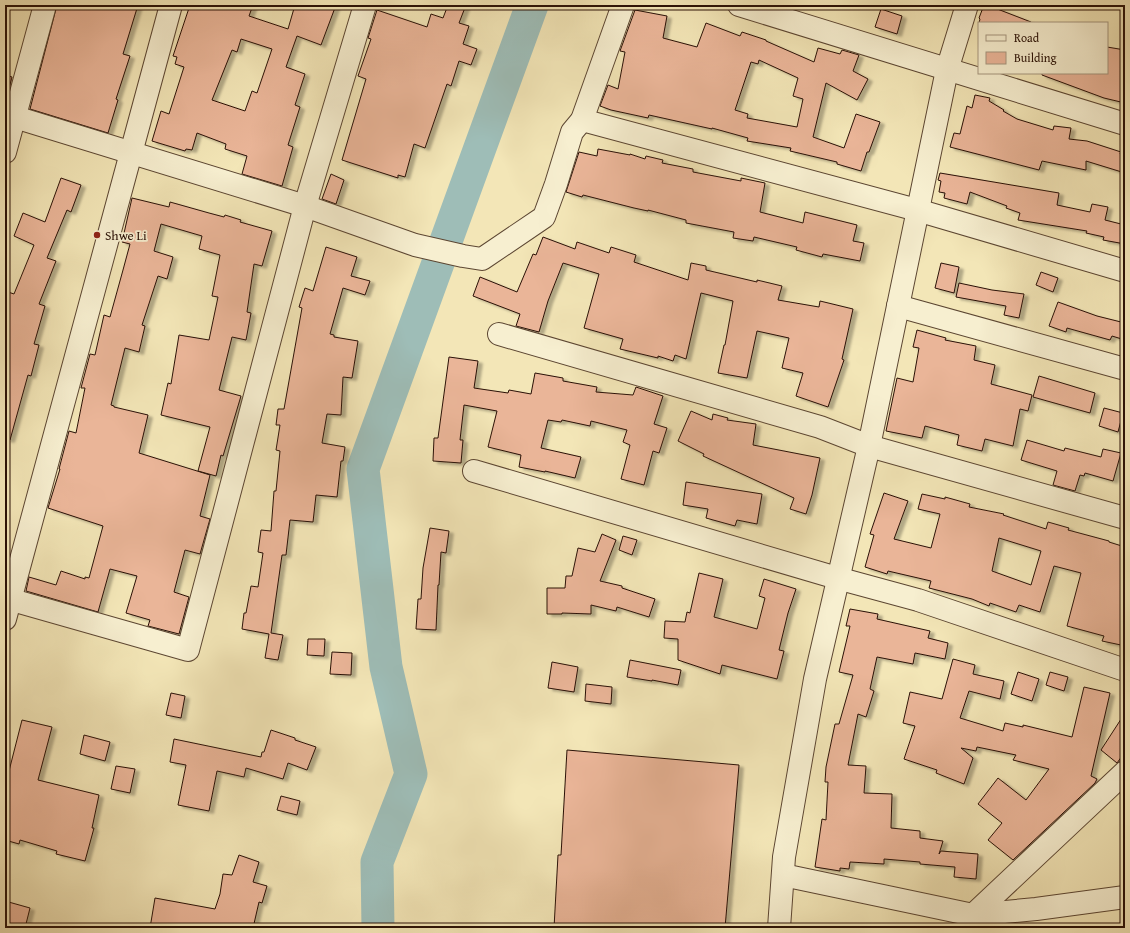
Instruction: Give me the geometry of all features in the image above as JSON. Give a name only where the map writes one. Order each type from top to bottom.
[{"type":"street","points":[[5,152],[10,115],[45,5]]},
{"type":"street","points":[[171,5],[7,606],[188,650],[305,206],[365,5]]},
{"type":"street","points":[[10,115],[305,206],[414,245],[482,259],[544,217],[572,132],[582,120],[623,5]]},
{"type":"street","points":[[739,5],[1125,124]]},
{"type":"street","points":[[779,928],[784,857],[815,679],[837,578],[869,446],[947,70],[966,5]]},
{"type":"street","points":[[582,120],[917,210],[1125,271]]},
{"type":"street","points":[[898,306],[1125,370]]},
{"type":"street","points":[[499,334],[820,427],[869,446],[1125,518]]},
{"type":"street","points":[[474,471],[837,578],[918,600],[1125,670]]},
{"type":"street","points":[[973,915],[1125,772]]},
{"type":"street","points":[[783,875],[973,915],[1036,909],[1125,897]]},
{"type":"building","points":[[57,5],[138,5],[123,54],[130,56],[116,99],[118,100],[108,133],[30,109]]},
{"type":"building","points":[[190,5],[253,5],[249,16],[288,29],[295,5],[336,5],[321,45],[297,36],[286,67],[305,74],[295,105],[300,107],[288,145],[293,147],[282,186],[242,174],[247,156],[225,149],[226,144],[197,133],[192,150],[186,149],[185,151],[152,141],[161,111],[169,114],[184,67],[175,64],[177,57],[173,56]],"holes":[[[241,39],[272,49],[257,93],[252,91],[245,111],[212,100],[232,50],[237,52]]]},
{"type":"building","points":[[448,5],[466,5],[459,23],[469,26],[463,44],[477,49],[471,65],[459,61],[451,86],[447,84],[425,148],[414,144],[405,177],[398,175],[398,178],[342,160],[366,79],[358,76],[371,39],[368,38],[377,10],[427,27],[431,14],[443,18]]},
{"type":"building","points":[[984,5],[987,5],[1031,22],[979,22],[979,18]]},
{"type":"building","points":[[881,9],[902,16],[897,34],[875,27]]},
{"type":"building","points":[[635,10],[667,16],[663,38],[697,47],[706,23],[740,36],[742,32],[766,40],[814,62],[818,48],[840,54],[842,50],[859,55],[853,71],[868,79],[857,100],[826,83],[813,137],[844,148],[856,114],[880,122],[869,152],[867,152],[861,171],[837,164],[837,162],[790,151],[791,148],[747,141],[748,138],[712,128],[649,115],[648,118],[611,110],[600,106],[608,85],[618,89],[625,52],[620,51]],"holes":[[[759,60],[798,78],[793,96],[803,99],[797,127],[747,118],[748,114],[735,110],[751,62],[758,64]]]},
{"type":"building","points":[[1108,47],[1125,50],[1122,79],[1125,80],[1125,103],[1104,98],[1042,75],[1108,74]]},
{"type":"building","points":[[5,75],[12,77],[8,92],[5,91]]},
{"type":"building","points":[[975,95],[990,98],[989,101],[1017,119],[1053,130],[1054,126],[1071,128],[1069,139],[1087,141],[1121,152],[1120,154],[1125,155],[1125,173],[1086,161],[1086,170],[1042,161],[1039,170],[950,147],[954,133],[960,134],[967,106],[972,108]]},
{"type":"building","points":[[598,149],[630,154],[645,159],[646,156],[663,160],[662,163],[693,169],[693,172],[741,181],[741,178],[765,183],[760,212],[803,223],[805,212],[857,225],[853,241],[864,243],[860,261],[823,254],[822,257],[796,250],[797,247],[754,237],[753,241],[733,238],[734,232],[686,223],[686,220],[648,210],[583,195],[582,197],[566,192],[579,152],[597,156]]},
{"type":"building","points":[[940,173],[1059,193],[1057,205],[1090,212],[1092,204],[1108,207],[1105,220],[1125,225],[1125,244],[1103,240],[1104,237],[1086,233],[1087,231],[1018,220],[1020,213],[1006,208],[1007,206],[970,192],[967,204],[944,198],[945,193],[939,192],[941,181],[938,180]]},
{"type":"building","points":[[331,174],[344,180],[336,204],[322,199]]},
{"type":"building","points":[[61,178],[81,185],[71,212],[67,210],[47,258],[56,261],[39,304],[45,306],[34,344],[39,345],[31,376],[28,375],[10,440],[5,439],[5,291],[14,294],[34,245],[14,236],[23,213],[45,222]]},
{"type":"building","points":[[132,198],[169,207],[170,202],[224,217],[225,215],[241,220],[240,222],[272,231],[262,266],[254,264],[247,312],[251,313],[246,340],[232,337],[219,390],[241,396],[223,456],[221,455],[216,476],[198,471],[210,427],[161,415],[168,383],[171,384],[179,335],[209,340],[218,297],[212,296],[220,255],[199,249],[202,236],[161,224],[154,251],[173,257],[167,279],[158,276],[142,325],[145,326],[139,352],[125,348],[111,405],[148,415],[139,453],[210,475],[200,516],[210,519],[200,554],[185,550],[174,592],[189,597],[179,634],[148,626],[150,620],[126,613],[137,576],[110,569],[98,612],[26,591],[29,577],[56,585],[61,571],[85,579],[85,577],[89,578],[103,526],[48,508],[60,469],[69,431],[76,433],[85,388],[81,388],[90,354],[95,355],[104,315],[110,317],[123,270],[130,244],[122,242]]},
{"type":"building","points":[[543,237],[575,249],[577,242],[609,253],[611,247],[636,255],[634,262],[688,280],[691,263],[706,266],[706,270],[757,282],[757,280],[782,286],[778,300],[819,307],[820,301],[853,309],[842,359],[844,360],[828,407],[796,396],[803,373],[782,368],[789,338],[757,331],[747,378],[718,373],[733,301],[701,293],[686,359],[675,355],[673,361],[658,356],[658,358],[620,349],[623,339],[584,328],[599,274],[563,263],[548,301],[539,332],[516,326],[520,314],[473,296],[480,277],[517,292],[533,254],[536,255]]},
{"type":"building","points":[[326,247],[357,257],[351,276],[370,281],[365,295],[343,288],[330,334],[334,335],[334,337],[358,341],[352,378],[343,377],[341,415],[327,414],[322,443],[345,447],[343,461],[341,461],[337,497],[316,495],[313,522],[290,520],[286,555],[282,555],[271,633],[283,635],[278,660],[265,658],[269,634],[242,629],[244,613],[246,613],[251,586],[258,587],[263,553],[258,552],[261,530],[271,531],[274,491],[276,491],[280,451],[276,450],[280,425],[276,425],[278,409],[284,409],[302,308],[299,307],[305,288],[313,291]]},
{"type":"building","points":[[941,263],[959,267],[954,293],[935,288]]},
{"type":"building","points":[[1041,272],[1058,278],[1053,292],[1036,285]]},
{"type":"building","points":[[959,283],[992,290],[1024,294],[1019,318],[1004,315],[1006,306],[956,297]]},
{"type":"building","points":[[1058,302],[1097,316],[1125,323],[1125,340],[1112,336],[1110,340],[1067,328],[1066,332],[1049,326]]},
{"type":"building","points":[[917,330],[946,338],[945,340],[976,346],[974,360],[995,365],[991,384],[1032,395],[1028,411],[1020,409],[1013,446],[985,439],[982,451],[957,445],[959,435],[925,426],[922,438],[886,431],[897,378],[913,382],[919,348],[913,347]]},
{"type":"building","points":[[449,357],[478,361],[474,388],[508,393],[509,390],[531,394],[535,373],[563,378],[563,381],[597,387],[596,392],[633,395],[636,387],[663,396],[654,424],[667,428],[659,453],[653,451],[644,485],[621,479],[630,445],[623,442],[627,430],[591,421],[590,426],[562,420],[561,422],[548,420],[541,448],[581,457],[575,478],[519,467],[521,455],[488,447],[497,411],[464,405],[460,440],[463,440],[461,463],[433,461],[434,438],[438,438]]},
{"type":"building","points":[[1039,376],[1095,393],[1090,413],[1033,397]]},
{"type":"building","points":[[1104,408],[1123,413],[1118,432],[1099,426]]},
{"type":"building","points":[[691,411],[712,420],[713,414],[728,418],[727,420],[756,424],[753,445],[820,458],[812,495],[806,514],[790,509],[794,498],[703,456],[704,454],[678,441]]},
{"type":"building","points":[[1027,440],[1064,451],[1065,448],[1101,457],[1103,449],[1121,453],[1113,481],[1085,473],[1084,476],[1080,475],[1075,491],[1053,485],[1057,471],[1021,460]]},
{"type":"building","points":[[686,482],[762,494],[757,524],[737,520],[735,526],[706,518],[708,509],[683,505]]},
{"type":"building","points":[[884,493],[908,501],[894,539],[931,548],[940,514],[918,509],[922,494],[945,499],[945,497],[970,504],[969,507],[1004,514],[1003,515],[1046,529],[1048,522],[1069,528],[1068,530],[1125,547],[1125,643],[1122,642],[1121,645],[1102,641],[1104,636],[1067,626],[1081,573],[1054,566],[1040,612],[1019,605],[1016,612],[990,603],[989,606],[972,599],[929,588],[931,581],[888,571],[887,574],[865,567],[874,535],[870,534]],"holes":[[[999,538],[1041,551],[1031,585],[992,571]]]},
{"type":"building","points":[[430,528],[449,531],[446,553],[441,552],[436,630],[416,629],[418,599],[421,599],[423,568]]},
{"type":"building","points":[[602,534],[616,540],[600,581],[622,586],[622,588],[655,599],[649,617],[617,607],[616,611],[591,605],[591,614],[547,614],[547,588],[565,588],[566,576],[572,576],[578,548],[595,552]]},
{"type":"building","points":[[623,536],[637,540],[632,555],[619,550]]},
{"type":"building","points":[[699,573],[723,579],[714,617],[757,629],[765,598],[759,596],[764,579],[796,589],[788,613],[779,650],[784,651],[777,679],[722,665],[720,674],[678,660],[678,639],[664,638],[665,621],[685,622],[687,612],[690,613]]},
{"type":"building","points":[[850,609],[878,614],[877,619],[930,631],[928,638],[948,643],[945,659],[915,653],[913,664],[877,657],[870,689],[874,691],[866,717],[858,714],[848,765],[866,766],[864,793],[892,794],[891,828],[920,831],[920,838],[943,841],[939,854],[941,851],[978,854],[976,879],[954,877],[955,867],[884,859],[884,864],[850,862],[849,869],[840,868],[840,871],[815,867],[822,819],[826,820],[828,782],[825,782],[826,767],[835,724],[839,724],[853,675],[839,672],[850,626],[846,626]]},
{"type":"building","points":[[308,639],[325,639],[324,656],[307,655]]},
{"type":"building","points":[[332,652],[352,653],[351,675],[330,674]]},
{"type":"building","points":[[953,659],[975,665],[973,674],[1004,681],[1000,699],[969,691],[960,718],[1003,731],[1005,723],[1023,727],[1023,725],[1072,737],[1084,687],[1110,693],[1091,776],[1097,779],[1095,783],[1013,860],[988,840],[1002,823],[978,804],[998,778],[1026,800],[1049,769],[1013,760],[1016,755],[977,747],[976,751],[961,748],[973,758],[964,784],[936,773],[937,770],[904,759],[915,726],[903,723],[910,692],[942,699]]},
{"type":"building","points":[[630,660],[681,670],[678,685],[627,677]]},
{"type":"building","points":[[552,662],[578,667],[574,692],[548,688]]},
{"type":"building","points":[[1018,672],[1039,679],[1032,701],[1011,694]]},
{"type":"building","points":[[1050,672],[1068,677],[1064,691],[1046,685]]},
{"type":"building","points":[[586,684],[612,687],[611,704],[585,701]]},
{"type":"building","points":[[171,693],[185,696],[181,718],[166,715]]},
{"type":"building","points":[[1125,713],[1125,752],[1117,763],[1101,750]]},
{"type":"building","points":[[22,720],[52,727],[38,780],[99,795],[92,828],[94,828],[85,861],[56,854],[57,851],[20,840],[19,844],[5,840],[5,770],[9,771]]},
{"type":"building","points":[[271,730],[316,747],[307,770],[288,763],[283,779],[246,768],[244,777],[217,771],[209,811],[178,805],[186,765],[170,762],[174,739],[261,757]]},
{"type":"building","points":[[84,735],[110,742],[105,761],[80,754]]},
{"type":"building","points":[[567,750],[739,765],[725,928],[554,928],[558,855],[561,855]]},
{"type":"building","points":[[116,766],[135,769],[130,793],[111,789]]},
{"type":"building","points":[[281,796],[300,801],[297,815],[277,810]]},
{"type":"building","points":[[239,855],[259,862],[253,882],[267,886],[262,903],[259,902],[253,928],[150,928],[155,898],[215,909],[220,894],[223,874],[232,875]]},
{"type":"building","points":[[5,901],[30,908],[25,928],[5,923]]},
{"type":"waterway","points":[[378,928],[377,862],[411,774],[386,667],[363,469],[532,5]]},
{"type":"place","name":"Shwe Li","points":[[97,235]]}]
